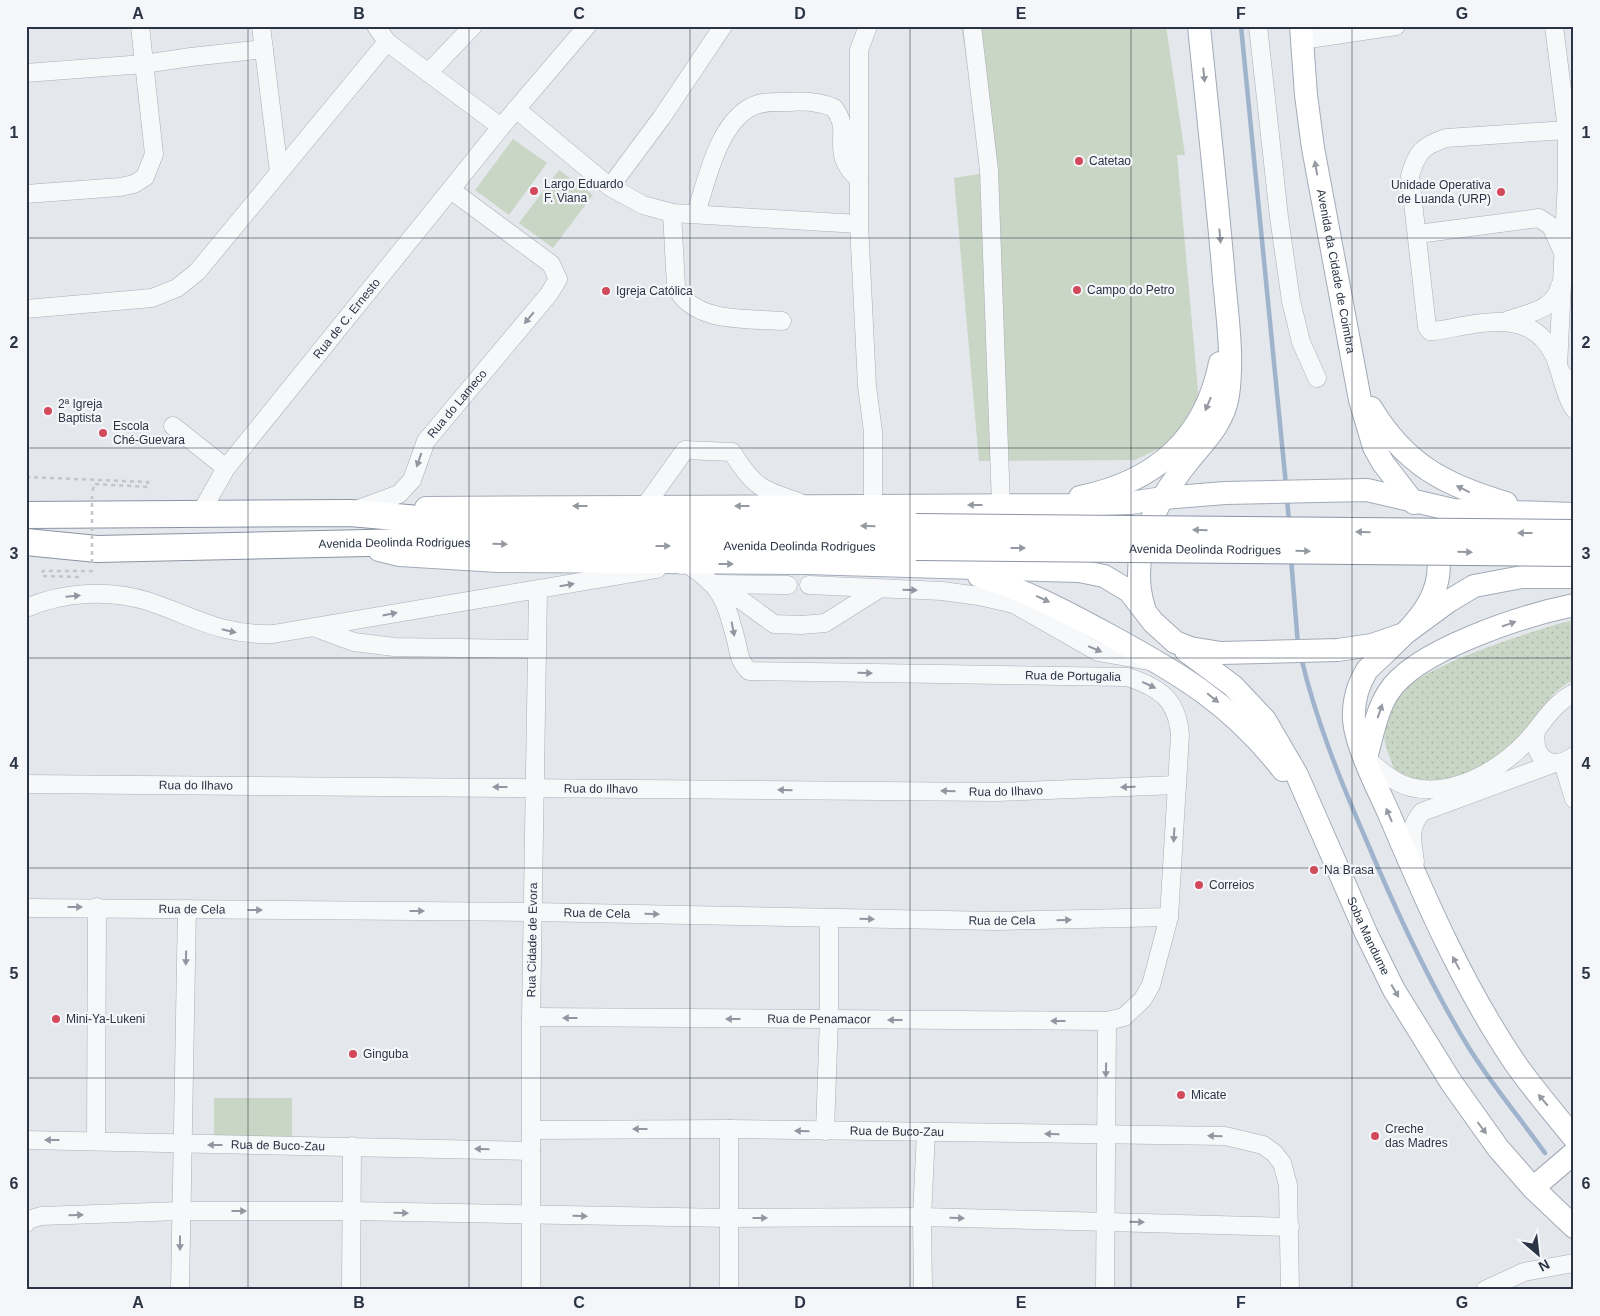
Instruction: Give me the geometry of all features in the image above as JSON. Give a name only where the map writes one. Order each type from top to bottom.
[{"type":"highway","name":"Avenida Deolinda Rodrigues","points":[[26,515],[350,513],[430,520],[915,547],[1570,519]]},
{"type":"highway","name":"Avenida Deolinda Rodrigues","points":[[26,542],[96,549],[412,542],[1574,554]]},
{"type":"main road","points":[[1145,610],[1139,591],[1138,576],[1140,557],[1154,511],[1174,480],[1218,425],[1225,409],[1229,380],[1227,322],[1199,26]]},
{"type":"main road","name":"Avenida da Cidade de Coimbra","points":[[1302,33],[1306,95],[1313,148],[1360,400],[1374,447],[1383,463],[1423,515],[1435,542],[1439,576],[1431,602],[1404,634]]},
{"type":"main road","points":[[1043,504],[1086,496],[1123,484],[1149,471],[1184,443],[1197,425],[1215,386],[1227,322]]},
{"type":"main road","points":[[1349,336],[1370,408],[1386,432],[1415,461],[1439,478],[1477,496],[1570,519]]},
{"type":"main road","points":[[350,513],[410,508],[1101,505],[1163,498],[1329,489],[1367,490],[1453,510],[1570,519]]},
{"type":"main road","points":[[346,543],[400,555],[498,561],[687,564],[806,563],[915,547],[979,576],[1011,586],[1072,614],[1197,685],[1247,729],[1290,780],[1316,820]]},
{"type":"main road","name":"Soba Mandume","points":[[915,547],[1104,576],[1129,591],[1162,633],[1233,686],[1265,720],[1297,776],[1366,933],[1394,990],[1477,1121],[1498,1148],[1539,1182],[1574,1227]]},
{"type":"main road","points":[[1539,1182],[1572,1149],[1483,1013],[1454,959],[1417,880],[1366,758],[1354,721],[1356,689],[1367,670],[1404,634],[1450,600],[1474,586],[1522,577],[1574,577]]},
{"type":"main road","points":[[1366,758],[1380,708],[1388,693],[1409,669],[1437,652],[1462,642],[1553,609],[1574,605]]},
{"type":"main road","points":[[1175,642],[1206,652],[1338,650],[1372,645],[1404,634]]},
{"type":"street","points":[[26,194],[120,187],[134,184],[145,177],[154,154],[140,26]]},
{"type":"street","points":[[261,26],[279,172]]},
{"type":"street","points":[[376,26],[388,42],[501,127]]},
{"type":"street","points":[[429,72],[472,26]]},
{"type":"street","name":"Rua de C. Ernesto","points":[[200,514],[226,468],[501,127],[587,26]]},
{"type":"street","points":[[610,187],[662,117],[723,26]]},
{"type":"street","points":[[868,26],[859,50],[859,224],[867,386],[873,432],[873,505]]},
{"type":"street","points":[[972,26],[989,170],[1001,505]]},
{"type":"street","points":[[1258,26],[1279,217],[1291,301],[1301,342],[1317,378]]},
{"type":"street","points":[[1302,33],[1396,26]]},
{"type":"street","points":[[1554,26],[1567,130],[1567,179],[1558,367],[1564,377],[1574,380]]},
{"type":"street","points":[[26,309],[152,298],[178,288],[197,272],[388,42]]},
{"type":"street","points":[[26,73],[144,64],[264,49]]},
{"type":"street","points":[[696,214],[710,165],[734,121],[744,112],[760,104],[792,102],[834,108],[841,119],[842,160],[846,167],[859,179]]},
{"type":"street","points":[[516,109],[610,187],[643,205],[672,213],[859,224]]},
{"type":"street","points":[[1563,275],[1558,296],[1548,306],[1508,320],[1430,331],[1427,326],[1410,176],[1415,156],[1429,144],[1446,138],[1567,130]]},
{"type":"street","points":[[1418,234],[1539,218],[1550,214],[1561,199],[1567,179]]},
{"type":"street","name":"Rua do Lameco","points":[[350,513],[399,494],[412,480],[426,441],[549,294],[558,279],[551,264],[451,190]]},
{"type":"street","points":[[672,213],[676,286],[680,295],[692,305],[712,315],[782,321]]},
{"type":"street","points":[[1539,218],[1552,226],[1564,255]]},
{"type":"street","points":[[1508,320],[1526,326],[1543,339],[1553,354],[1566,397],[1574,408]]},
{"type":"street","points":[[173,426],[226,468]]},
{"type":"street","points":[[645,506],[685,450],[732,452],[745,474],[764,490],[809,505]]},
{"type":"street","points":[[26,608],[60,597],[110,594],[146,600],[228,632],[250,635],[315,628],[429,606],[538,590],[687,564]]},
{"type":"street","name":"Rua de Portugalia","points":[[687,564],[716,584],[725,601],[741,663],[749,671],[1128,677],[1153,686],[1171,702],[1179,720],[1169,917],[1151,985],[1143,999],[1124,1017],[1107,1021]]},
{"type":"street","points":[[716,584],[774,624],[800,625],[825,623],[879,589]]},
{"type":"street","points":[[716,584],[788,585]]},
{"type":"street","points":[[809,585],[942,591],[979,596],[1014,604],[1098,652],[1160,663]]},
{"type":"street","name":"Rua Cidade de Evora","points":[[531,1290],[531,1017],[538,590]]},
{"type":"street","points":[[315,628],[354,642],[394,647],[536,649]]},
{"type":"street","points":[[1366,758],[1388,775],[1410,787],[1441,788],[1460,784],[1494,769],[1511,756],[1536,731],[1548,713],[1574,693]]},
{"type":"street","points":[[1536,731],[1535,740],[1539,753],[1544,760],[1563,761]]},
{"type":"street","points":[[1563,761],[1574,799]]},
{"type":"street","points":[[1417,880],[1411,829],[1415,820],[1422,812],[1563,761]]},
{"type":"street","name":"Rua do Ilhavo","points":[[26,784],[996,792],[1176,785]]},
{"type":"street","points":[[96,1140],[98,907]]},
{"type":"street","name":"Rua de Cela","points":[[26,908],[98,907],[533,912],[997,921],[1169,917]]},
{"type":"street","points":[[180,1290],[187,909]]},
{"type":"street","points":[[825,1131],[829,1019],[829,918]]},
{"type":"street","name":"Rua de Penamacor","points":[[531,1017],[1107,1021]]},
{"type":"street","points":[[1104,1290],[1107,1021]]},
{"type":"street","points":[[728,1129],[729,1290]]},
{"type":"street","name":"Rua de Buco-Zau","points":[[532,1130],[728,1129],[1225,1136],[1263,1145],[1274,1152],[1282,1163],[1288,1185],[1290,1227]]},
{"type":"street","points":[[923,1290],[922,1217],[926,1132]]},
{"type":"street","name":"Rua de Buco-Zau","points":[[26,1140],[96,1140],[182,1145],[531,1150]]},
{"type":"street","points":[[350,1290],[352,1146]]},
{"type":"street","points":[[26,1223],[28,1220],[41,1216],[180,1211],[730,1218],[922,1217],[1290,1227],[1290,1290]]},
{"type":"street","points":[[1485,1290],[1524,1272],[1572,1264]]},
{"type":"path","points":[[26,477],[148,482],[148,487],[94,484],[92,496],[92,563]]},
{"type":"path","points":[[43,571],[92,571]]},
{"type":"green space","name":"Campo do Petro","points":[[961,26],[1166,26],[1185,155],[1177,155],[1199,402],[1171,443],[1135,460],[979,461],[954,178],[985,173]]},
{"type":"green space","points":[[513,139],[547,163],[509,215],[475,190]]},
{"type":"green space","points":[[559,170],[593,195],[553,248],[519,223]]},
{"type":"green space","points":[[1574,620],[1574,680],[1551,697],[1513,745],[1477,771],[1450,782],[1422,782],[1394,769],[1385,743],[1385,732],[1388,719],[1398,696],[1409,685],[1428,673],[1479,650],[1534,631]]},
{"type":"green space","points":[[214,1098],[292,1098],[292,1137],[214,1136]]},
{"type":"waterway","points":[[1241,26],[1286,485]]},
{"type":"waterway","points":[[1287,498],[1289,522]]},
{"type":"waterway","points":[[1291,558],[1298,645]]},
{"type":"waterway","points":[[1301,657],[1314,704],[1339,774],[1378,869],[1414,947],[1440,998],[1469,1048],[1545,1153]]},
{"type":"place","name":"Catetao","points":[[1079,161]]},
{"type":"place","name":"Largo Eduardo F. Viana","points":[[534,191]]},
{"type":"place","name":"Unidade Operativa de Luanda (URP)","points":[[1501,192]]},
{"type":"place","name":"Campo do Petro","points":[[1077,290]]},
{"type":"place","name":"Igreja Católica","points":[[606,291]]},
{"type":"place","name":"2ª Igreja Baptista","points":[[48,411]]},
{"type":"place","name":"Escola Ché-Guevara","points":[[103,433]]},
{"type":"place","name":"Na Brasa","points":[[1314,870]]},
{"type":"place","name":"Correios","points":[[1199,885]]},
{"type":"place","name":"Mini-Ya-Lukeni","points":[[56,1019]]},
{"type":"place","name":"Ginguba","points":[[353,1054]]},
{"type":"place","name":"Micate","points":[[1181,1095]]},
{"type":"place","name":"Creche das Madres","points":[[1375,1136]]}]
